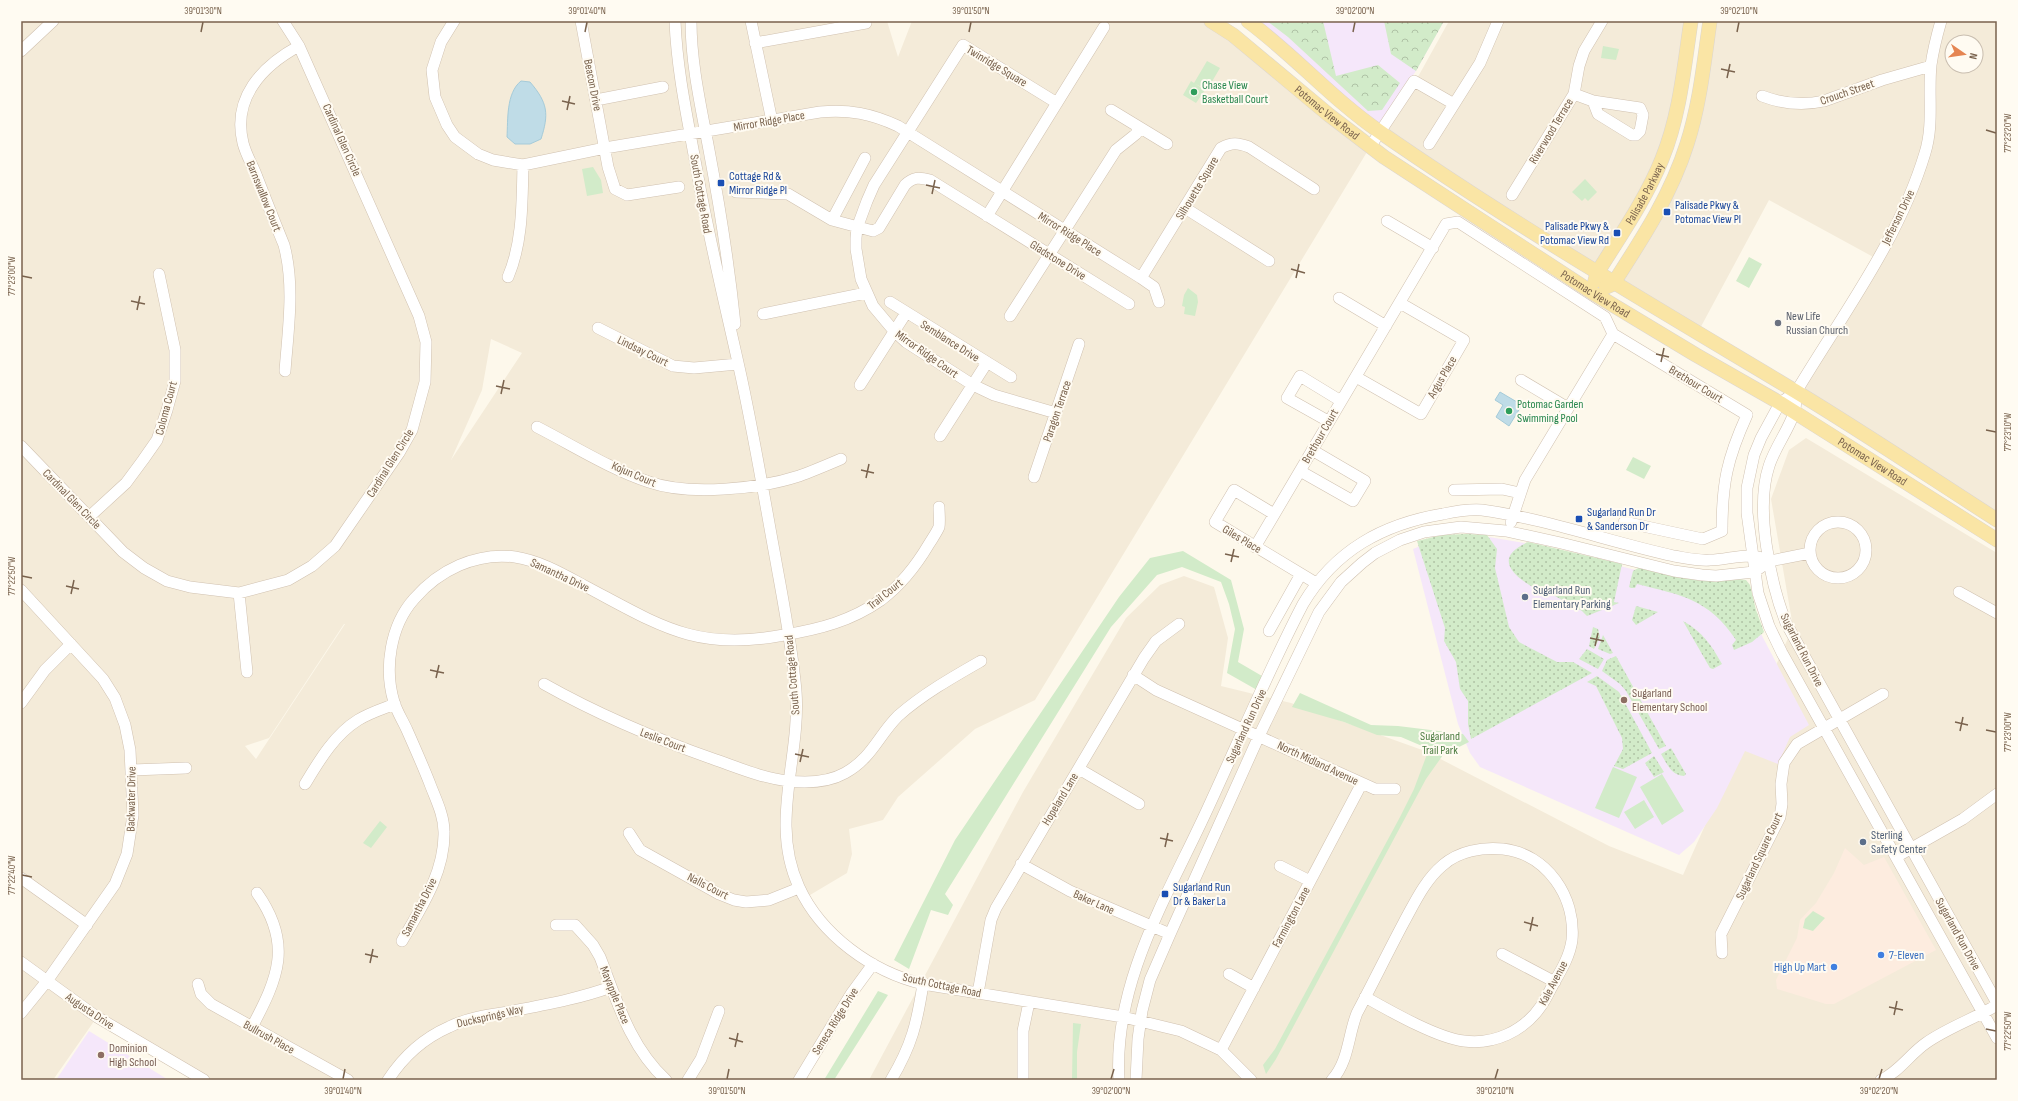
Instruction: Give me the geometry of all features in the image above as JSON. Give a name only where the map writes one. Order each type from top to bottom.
[{"type":"main road","name":"Potomac View Road","points":[[1211,21],[1245,44],[1299,91],[1370,147],[1593,293],[1696,355],[1780,403],[1997,540]]},
{"type":"main road","name":"Potomac View Road","points":[[1248,21],[1267,35],[1341,101],[1380,132],[1613,284],[1796,392],[1997,520]]},
{"type":"main road","name":"Palisade Parkway","points":[[1593,293],[1597,273],[1646,191],[1664,154],[1681,93],[1691,21]]},
{"type":"main road","name":"Palisade Parkway","points":[[1613,284],[1660,208],[1687,145],[1700,93],[1710,21]]},
{"type":"main road","points":[[1593,293],[1613,284]]},
{"type":"street","name":"Cardinal Glen Circle","points":[[21,446],[123,552],[144,568],[167,581],[190,587],[239,593],[288,580],[312,566],[335,546],[399,452],[412,430],[425,382],[426,342],[419,316],[299,46],[282,21]]},
{"type":"street","name":"Mirror Ridge Place","points":[[454,21],[441,42],[432,70],[435,98],[444,119],[455,137],[478,154],[493,160],[523,165],[605,148],[832,111],[849,111],[877,116],[908,132],[1141,278],[1154,287],[1159,302]]},
{"type":"street","name":"Beacon Drive","points":[[581,21],[605,148],[612,182],[615,189],[620,193],[627,195],[679,187]]},
{"type":"street","name":"South Cottage Road","points":[[675,21],[678,61],[709,238],[738,364],[762,484],[789,635],[796,691],[797,715],[785,820],[785,836],[787,853],[799,888],[831,932],[873,964],[893,975],[923,984],[1123,1017],[1181,1031],[1221,1050],[1251,1080]]},
{"type":"street","name":"South Cottage Road","points":[[691,21],[694,69],[730,272],[738,364]]},
{"type":"street","points":[[751,21],[772,121]]},
{"type":"street","points":[[1429,144],[1480,63],[1498,21]]},
{"type":"street","name":"Riverwood Terrace","points":[[1512,195],[1574,94],[1579,66],[1584,51],[1602,21]]},
{"type":"street","name":"Jefferson Drive","points":[[1796,392],[1877,259],[1914,185],[1926,151],[1930,125],[1931,66],[1941,21]]},
{"type":"street","points":[[21,51],[48,23]]},
{"type":"street","points":[[755,43],[866,23]]},
{"type":"street","points":[[987,216],[1104,27]]},
{"type":"street","name":"Twinridge Square","points":[[908,132],[963,45],[1057,103]]},
{"type":"street","name":"Barnswallow Court","points":[[285,371],[290,290],[288,258],[243,143],[241,115],[247,92],[262,73],[282,55],[299,46]]},
{"type":"street","name":"Crouch Street","points":[[1762,96],[1784,103],[1798,105],[1818,103],[1912,70],[1931,66]]},
{"type":"street","points":[[1370,147],[1414,81],[1454,104]]},
{"type":"street","points":[[596,100],[663,87]]},
{"type":"street","points":[[1574,94],[1593,101]]},
{"type":"street","points":[[1112,110],[1167,144]]},
{"type":"street","points":[[1010,316],[1048,254],[1116,150],[1136,134],[1139,127]]},
{"type":"street","name":"Mirror Ridge Court","points":[[908,132],[874,186],[857,228],[856,249],[858,265],[866,293],[873,306],[894,331],[906,342],[973,385],[994,395],[1056,413]]},
{"type":"street","name":"Silhouette Square","points":[[1141,278],[1221,148],[1230,143],[1239,143],[1250,147],[1314,189]]},
{"type":"street","points":[[832,220],[865,158]]},
{"type":"street","points":[[508,277],[515,258],[520,232],[523,165]]},
{"type":"street","name":"Gladstone Drive","points":[[857,228],[872,231],[879,228],[905,185],[910,179],[920,177],[930,180],[1129,304]]},
{"type":"street","points":[[736,192],[788,194],[832,220],[857,228]]},
{"type":"street","points":[[1185,208],[1269,261]]},
{"type":"street","points":[[1387,221],[1433,248]]},
{"type":"street","name":"Brethour Court","points":[[1255,547],[1328,421],[1356,377],[1446,224],[1458,222],[1605,317],[1613,334],[1747,415],[1734,445],[1723,484],[1722,531],[1703,539],[1624,522]]},
{"type":"street","name":"Coloma Court","points":[[89,517],[126,483],[143,460],[157,440],[168,410],[174,381],[175,350],[159,274]]},
{"type":"street","points":[[763,314],[866,293]]},
{"type":"street","points":[[1339,298],[1386,326]]},
{"type":"street","name":"Semblance Drive","points":[[890,302],[986,364],[1011,377]]},
{"type":"street","name":"Argus Place","points":[[1356,377],[1421,414],[1464,340],[1400,303]]},
{"type":"street","points":[[860,385],[906,313]]},
{"type":"street","name":"Lindsay Court","points":[[598,328],[673,366],[694,368],[738,364]]},
{"type":"street","points":[[1506,531],[1515,516],[1520,493],[1525,480],[1613,334]]},
{"type":"street","name":"Paragon Terrace","points":[[1034,477],[1079,344]]},
{"type":"street","points":[[940,436],[986,364]]},
{"type":"street","points":[[1328,421],[1288,398],[1300,376],[1341,401]]},
{"type":"street","points":[[1521,380],[1568,408]]},
{"type":"street","name":"Sugarland Run Drive","points":[[1796,392],[1780,403],[1761,438],[1748,477],[1747,514],[1754,572],[1763,612],[1769,626],[1824,728],[1997,1038]]},
{"type":"street","name":"Sugarland Run Drive","points":[[1796,392],[1794,413],[1777,444],[1766,477],[1764,517],[1776,593],[1786,623],[1997,1004]]},
{"type":"street","name":"Kojun Court","points":[[537,427],[620,470],[649,482],[669,487],[691,489],[744,487],[798,476],[841,459]]},
{"type":"street","points":[[1300,471],[1353,501],[1365,481],[1312,450]]},
{"type":"street","points":[[1454,490],[1502,489],[1520,493]]},
{"type":"street","name":"Giles Place","points":[[1274,514],[1234,490],[1215,522],[1316,583]]},
{"type":"street","name":"Trail Court","points":[[789,635],[824,628],[847,620],[868,608],[889,593],[909,574],[939,528],[939,507]]},
{"type":"street","name":"Sugarland Run Drive","points":[[1119,1080],[1118,1058],[1123,1017],[1131,984],[1152,927],[1293,623],[1316,583],[1343,557],[1365,541],[1405,522],[1463,510],[1482,510],[1515,516],[1693,560],[1724,560],[1752,556]]},
{"type":"street","points":[[1842,522],[1852,526],[1862,537],[1865,543],[1866,555],[1861,566],[1852,575],[1841,578],[1822,574],[1813,565],[1810,553],[1812,537],[1820,528],[1830,523],[1842,522]]},
{"type":"street","name":"Sugarland Run Drive","points":[[1136,1080],[1136,1054],[1140,1021],[1150,980],[1170,934],[1259,736],[1318,612],[1341,582],[1362,563],[1388,546],[1424,532],[1461,527],[1506,531],[1692,574],[1716,576],[1754,572]]},
{"type":"street","points":[[1754,572],[1770,561],[1810,553]]},
{"type":"street","points":[[1752,556],[1770,561]]},
{"type":"street","name":"Samantha Drive","points":[[402,941],[434,882],[442,851],[444,833],[441,810],[395,704],[390,682],[390,653],[397,627],[404,612],[413,600],[435,578],[462,564],[481,558],[513,557],[541,564],[661,626],[696,637],[718,641],[740,641],[789,635]]},
{"type":"street","points":[[1269,631],[1301,574]]},
{"type":"street","name":"Backwater Drive","points":[[21,590],[103,679],[115,698],[125,725],[132,770],[133,815],[127,854],[115,884],[47,980],[21,1013]]},
{"type":"street","points":[[1959,592],[1997,613]]},
{"type":"street","points":[[239,593],[247,672]]},
{"type":"street","name":"Hopeland Lane","points":[[978,993],[991,920],[996,908],[1133,675],[1156,641],[1179,624]]},
{"type":"street","points":[[21,703],[45,670],[71,644]]},
{"type":"street","name":"Leslie Court","points":[[544,684],[591,710],[652,737],[745,770],[789,781],[822,780],[847,772],[868,756],[890,725],[915,703],[940,685],[981,661]]},
{"type":"street","name":"North Midland Avenue","points":[[1133,675],[1156,690],[1375,789],[1395,789]]},
{"type":"street","name":"Sugarland Square Court","points":[[1722,953],[1721,934],[1780,817],[1782,804],[1781,784],[1784,763],[1797,744],[1883,694]]},
{"type":"street","points":[[305,784],[330,746],[346,729],[364,717],[395,704]]},
{"type":"street","points":[[132,770],[186,768]]},
{"type":"street","points":[[1079,769],[1138,804]]},
{"type":"street","name":"Farmington Lane","points":[[1221,1050],[1362,783]]},
{"type":"street","points":[[1896,857],[1963,819],[1997,794]]},
{"type":"street","name":"Nalls Court","points":[[629,833],[640,850],[718,894],[734,900],[746,902],[769,900],[799,888]]},
{"type":"street","name":"Kale Avenue","points":[[1332,1080],[1342,1066],[1348,1048],[1353,1024],[1365,997],[1427,881],[1440,867],[1452,858],[1468,851],[1482,849],[1507,849],[1526,855],[1542,866],[1551,875],[1565,894],[1571,917],[1572,941],[1566,962],[1542,1006],[1528,1021],[1504,1036],[1484,1041],[1465,1042],[1447,1037],[1365,997]]},
{"type":"street","name":"Baker Lane","points":[[1021,864],[1070,891],[1170,934]]},
{"type":"street","points":[[1280,866],[1310,881]]},
{"type":"street","points":[[21,878],[87,925]]},
{"type":"street","points":[[252,1027],[272,989],[278,963],[277,936],[265,904],[257,893]]},
{"type":"street","name":"Mayapple Place","points":[[556,925],[575,925],[585,934],[600,957],[634,1040],[650,1063],[666,1080]]},
{"type":"street","points":[[1502,954],[1555,982]]},
{"type":"street","name":"Augusta Drive","points":[[21,962],[97,1017],[204,1080]]},
{"type":"street","name":"Seneca Ridge Drive","points":[[799,1080],[844,1006],[873,964]]},
{"type":"street","points":[[1229,974],[1254,988]]},
{"type":"street","name":"Bullrush Place","points":[[198,984],[201,994],[211,1004],[348,1080]]},
{"type":"street","points":[[892,1080],[909,1047],[916,1028],[923,984]]},
{"type":"street","name":"Ducksprings Way","points":[[388,1080],[412,1052],[427,1039],[451,1026],[479,1017],[578,998],[611,987]]},
{"type":"street","points":[[1023,1080],[1023,1031],[1029,1002]]},
{"type":"street","points":[[1881,1080],[1902,1065],[1926,1043],[1956,1024],[1984,1013],[1997,1004]]},
{"type":"street","points":[[688,1080],[701,1059],[719,1011]]},
{"type":"shaded area","points":[[21,21],[887,21],[898,57],[912,21],[1211,21],[1370,147],[1035,700],[975,729],[898,797],[883,820],[849,829],[852,854],[847,873],[805,898],[815,912],[873,964],[799,1080],[204,1080],[97,1017],[53,1080],[21,1080]],"holes":[[[491,339],[522,353],[451,460],[482,390]],[[345,624],[256,759],[245,746],[269,738]]]},
{"type":"shaded area","points":[[1259,21],[1444,21],[1416,71],[1379,127]]},
{"type":"shaded area","points":[[1449,21],[1691,21],[1668,142],[1597,273],[1380,132],[1419,75]]},
{"type":"shaded area","points":[[1710,21],[1997,21],[1997,520],[1796,392],[1877,259],[1769,200],[1697,334],[1613,284],[1675,176]]},
{"type":"shaded area","points":[[1806,438],[1997,553],[1997,1080],[869,1080],[1023,792],[1126,618],[1160,585],[1184,576],[1214,587],[1228,638],[1221,686],[1291,703],[1425,751],[1609,846],[1683,875],[1793,627],[1771,499],[1789,450]]},
{"type":"shaded area","name":"Sugarland Elementary School","points":[[1489,537],[1548,547],[1658,576],[1760,632],[1809,725],[1790,737],[1778,764],[1745,751],[1717,808],[1694,842],[1679,855],[1480,767],[1470,753],[1458,724],[1413,549],[1430,542],[1449,538]]},
{"type":"shaded area","points":[[1845,848],[1864,865],[1884,857],[1936,950],[1834,1004],[1826,1004],[1777,989],[1776,980],[1797,938],[1800,920],[1816,903],[1834,873]]},
{"type":"shaded area","name":"Dominion High School","points":[[89,1031],[167,1079],[169,1080],[56,1080]]},
{"type":"green space","points":[[1267,21],[1323,21],[1336,76],[1378,65],[1400,83],[1382,110],[1368,111],[1288,37]]},
{"type":"green space","points":[[1384,21],[1444,21],[1416,71],[1391,54]]},
{"type":"green space","points":[[1603,46],[1619,49],[1616,60],[1601,58]]},
{"type":"green space","points":[[1207,61],[1220,68],[1207,90],[1194,83]]},
{"type":"green space","name":"Chase View Basketball Court","points":[[1191,81],[1205,90],[1196,103],[1183,95]]},
{"type":"green space","points":[[593,167],[601,180],[603,193],[587,196],[582,169]]},
{"type":"green space","points":[[1585,179],[1597,192],[1588,201],[1585,198],[1582,201],[1572,192]]},
{"type":"green space","points":[[1749,257],[1762,264],[1749,288],[1736,281]]},
{"type":"green space","points":[[1188,288],[1197,295],[1198,302],[1195,316],[1184,314],[1185,307],[1182,306],[1184,295]]},
{"type":"green space","points":[[1633,457],[1651,466],[1644,479],[1626,470]]},
{"type":"green space","points":[[1442,535],[1487,535],[1497,549],[1495,568],[1509,627],[1519,642],[1557,662],[1573,662],[1592,673],[1471,739],[1468,724],[1468,701],[1460,689],[1456,662],[1444,641],[1445,628],[1417,541]]},
{"type":"green space","points":[[1528,542],[1622,564],[1614,602],[1619,603],[1587,616],[1582,611],[1537,586],[1535,588],[1519,578],[1513,572],[1509,560],[1511,554],[1517,548]]},
{"type":"green space","points":[[1183,551],[1231,580],[1244,629],[1238,662],[1262,676],[1257,690],[1227,673],[1235,629],[1229,604],[1221,582],[1182,567],[1157,575],[1111,627],[945,894],[953,905],[948,915],[931,910],[909,969],[894,960],[955,840],[1119,597],[1150,558]]},
{"type":"green space","points":[[1640,567],[1746,580],[1750,585],[1756,610],[1764,632],[1752,642],[1734,650],[1732,645],[1736,640],[1726,626],[1704,607],[1681,596],[1637,584],[1635,588],[1629,587],[1633,571]]},
{"type":"green space","points":[[1636,606],[1658,612],[1636,625],[1632,620]]},
{"type":"green space","points":[[1683,621],[1701,634],[1722,664],[1713,669],[1710,668]]},
{"type":"green space","points":[[1593,627],[1598,629],[1600,637],[1594,649],[1589,646]]},
{"type":"green space","points":[[1603,635],[1613,653],[1610,654],[1598,649]]},
{"type":"green space","points":[[1587,649],[1604,659],[1598,669],[1579,659]]},
{"type":"green space","points":[[1616,656],[1666,746],[1659,749],[1626,691],[1620,684],[1602,671],[1607,660]]},
{"type":"green space","points":[[1597,676],[1619,692],[1652,753],[1623,769],[1614,766],[1623,749],[1622,738],[1596,686],[1587,682]]},
{"type":"green space","name":"Sugarland Trail Park","points":[[1300,693],[1371,725],[1398,726],[1463,734],[1469,742],[1443,755],[1426,779],[1276,1059],[1266,1074],[1263,1065],[1275,1049],[1400,817],[1414,789],[1429,749],[1401,737],[1377,735],[1344,722],[1292,707]]},
{"type":"green space","points":[[1671,748],[1686,774],[1684,776],[1676,774],[1667,765],[1661,754]]},
{"type":"green space","points":[[1654,756],[1664,772],[1654,777],[1645,763]]},
{"type":"green space","points":[[1613,767],[1637,777],[1619,818],[1595,808]]},
{"type":"green space","points":[[1662,774],[1684,811],[1662,825],[1640,787]]},
{"type":"green space","points":[[1644,800],[1654,817],[1635,829],[1624,812]]},
{"type":"green space","points":[[380,821],[387,827],[371,848],[363,843]]},
{"type":"green space","points":[[1813,911],[1825,918],[1813,931],[1803,928],[1805,919]]},
{"type":"green space","points":[[878,991],[888,995],[834,1080],[824,1080]]},
{"type":"green space","points":[[1073,1023],[1081,1024],[1077,1052],[1077,1080],[1072,1080]]},
{"type":"water","points":[[521,81],[530,82],[536,89],[544,103],[546,116],[541,139],[530,144],[515,144],[507,137],[510,100],[516,86]]},
{"type":"water","name":"Potomac Garden Swimming Pool","points":[[1500,392],[1522,405],[1509,426],[1496,417],[1503,405],[1495,400]]},
{"type":"place","name":"Chase View Basketball Court","points":[[1194,92]]},
{"type":"place","name":"Cottage Rd & Mirror Ridge Pl","points":[[721,183]]},
{"type":"place","name":"Palisade Pkwy & Potomac View Pl","points":[[1667,212]]},
{"type":"place","name":"Palisade Pkwy & Potomac View Rd","points":[[1617,233]]},
{"type":"place","name":"New Life Russian Church","points":[[1778,323]]},
{"type":"place","name":"Potomac Garden Swimming Pool","points":[[1509,411]]},
{"type":"place","name":"Sugarland Run Dr & Sanderson Dr","points":[[1579,519]]},
{"type":"place","name":"Sugarland Run Elementary Parking","points":[[1525,597]]},
{"type":"place","name":"Sugarland Elementary School","points":[[1624,700]]},
{"type":"place","name":"Sterling Safety Center","points":[[1863,842]]},
{"type":"place","name":"Sugarland Run Dr & Baker La","points":[[1165,894]]},
{"type":"place","name":"7-Eleven","points":[[1881,955]]},
{"type":"place","name":"High Up Mart","points":[[1834,967]]},
{"type":"place","name":"Dominion High School","points":[[101,1055]]}]
